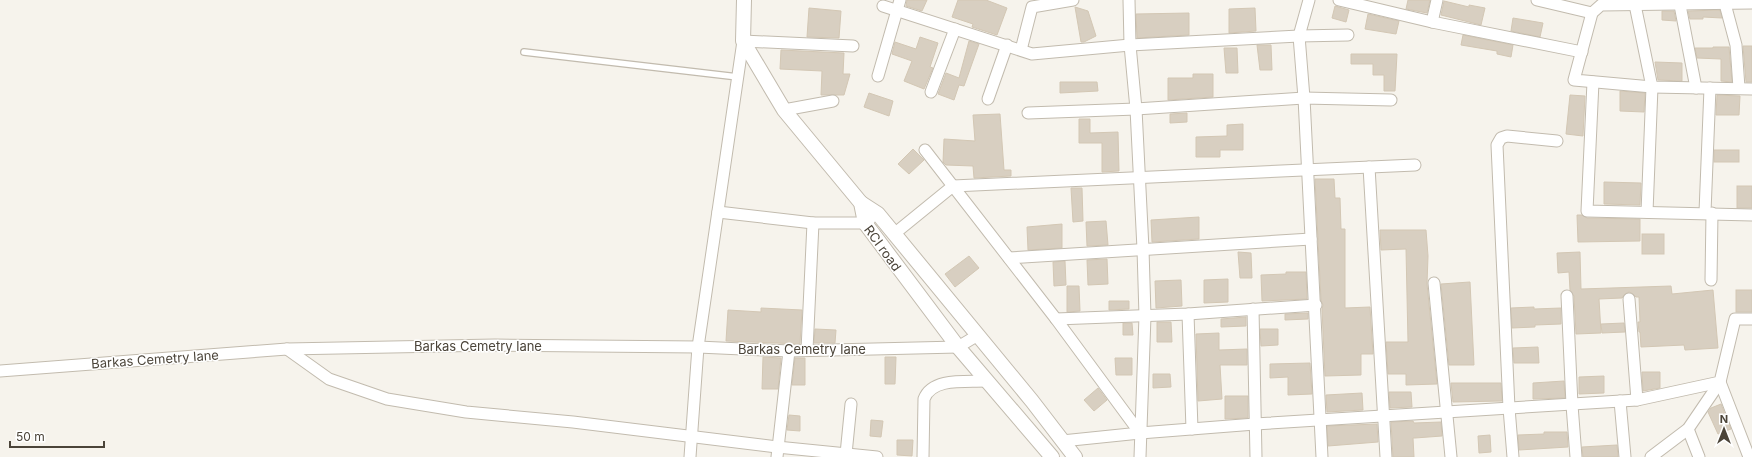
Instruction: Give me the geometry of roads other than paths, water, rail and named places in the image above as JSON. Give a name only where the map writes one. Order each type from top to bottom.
[{"type":"street","points":[[690,457],[698,347],[743,41],[744,0]]},
{"type":"street","points":[[1021,50],[1032,4],[1073,0]]},
{"type":"street","points":[[1129,0],[1130,45],[1136,109],[1145,316],[1140,457]]},
{"type":"street","points":[[1309,0],[1299,36],[1316,305],[1322,457]]},
{"type":"street","points":[[1338,0],[1432,22],[1582,52]]},
{"type":"street","points":[[1432,22],[1437,0]]},
{"type":"street","points":[[1537,0],[1592,13]]},
{"type":"street","points":[[1635,2],[1652,87],[1647,212]]},
{"type":"street","points":[[1752,4],[1725,2],[1635,2],[1601,5],[1592,13],[1574,80],[1652,87],[1752,89]]},
{"type":"street","points":[[1680,2],[1696,88]]},
{"type":"street","points":[[1725,2],[1736,45],[1739,88]]},
{"type":"street","points":[[883,6],[898,5],[955,29],[1032,54],[1130,45],[1299,36],[1348,36]]},
{"type":"street","points":[[878,76],[898,5]]},
{"type":"street","points":[[931,92],[955,29]]},
{"type":"street","points":[[743,41],[853,46]]},
{"type":"street","name":"RCI road","points":[[743,41],[784,110],[861,203],[865,223],[958,347],[1052,457]]},
{"type":"street","points":[[988,98],[1007,46]]},
{"type":"street","points":[[1593,82],[1587,211],[1752,214]]},
{"type":"street","points":[[1710,88],[1709,213],[1711,280]]},
{"type":"street","points":[[1028,113],[1136,109],[1304,98],[1391,100]]},
{"type":"street","points":[[784,110],[833,101]]},
{"type":"street","points":[[1514,457],[1509,408],[1497,145],[1501,138],[1507,136],[1557,141]]},
{"type":"street","points":[[925,150],[1056,319],[1140,432]]},
{"type":"street","points":[[894,234],[953,186],[1415,165]]},
{"type":"street","points":[[1369,167],[1386,457]]},
{"type":"street","points":[[861,203],[878,214],[978,335],[1074,457]]},
{"type":"street","points":[[718,212],[813,223],[865,223],[878,214]]},
{"type":"street","points":[[807,350],[813,223]]},
{"type":"street","points":[[1009,258],[1311,239]]},
{"type":"street","points":[[1434,284],[1451,457]]},
{"type":"street","points":[[1567,296],[1576,457]]},
{"type":"street","points":[[1629,299],[1637,400]]},
{"type":"street","points":[[1056,319],[1188,314],[1316,305]]},
{"type":"street","points":[[1253,309],[1256,457]]},
{"type":"street","points":[[1188,314],[1192,429]]},
{"type":"street","points":[[1651,457],[1688,429],[1720,382],[1735,319],[1752,319]]},
{"type":"street","points":[[958,347],[978,335]]},
{"type":"street","name":"Barkas Cemetry lane","points":[[0,371],[287,349],[494,345],[698,347],[789,351],[958,347]]},
{"type":"street","points":[[287,349],[329,379],[387,399],[466,412],[573,422],[692,437],[777,452],[846,454],[877,457]]},
{"type":"street","points":[[777,452],[789,351]]},
{"type":"street","points":[[922,457],[924,399],[927,392],[932,387],[940,384],[986,381]]},
{"type":"street","points":[[1062,441],[1140,432],[1637,400],[1720,382]]},
{"type":"street","points":[[1720,382],[1749,457]]},
{"type":"street","points":[[1620,401],[1625,457]]},
{"type":"street","points":[[846,454],[851,404]]},
{"type":"street","points":[[1688,429],[1699,457]]},
{"type":"lane","points":[[524,52],[738,77]]}]
